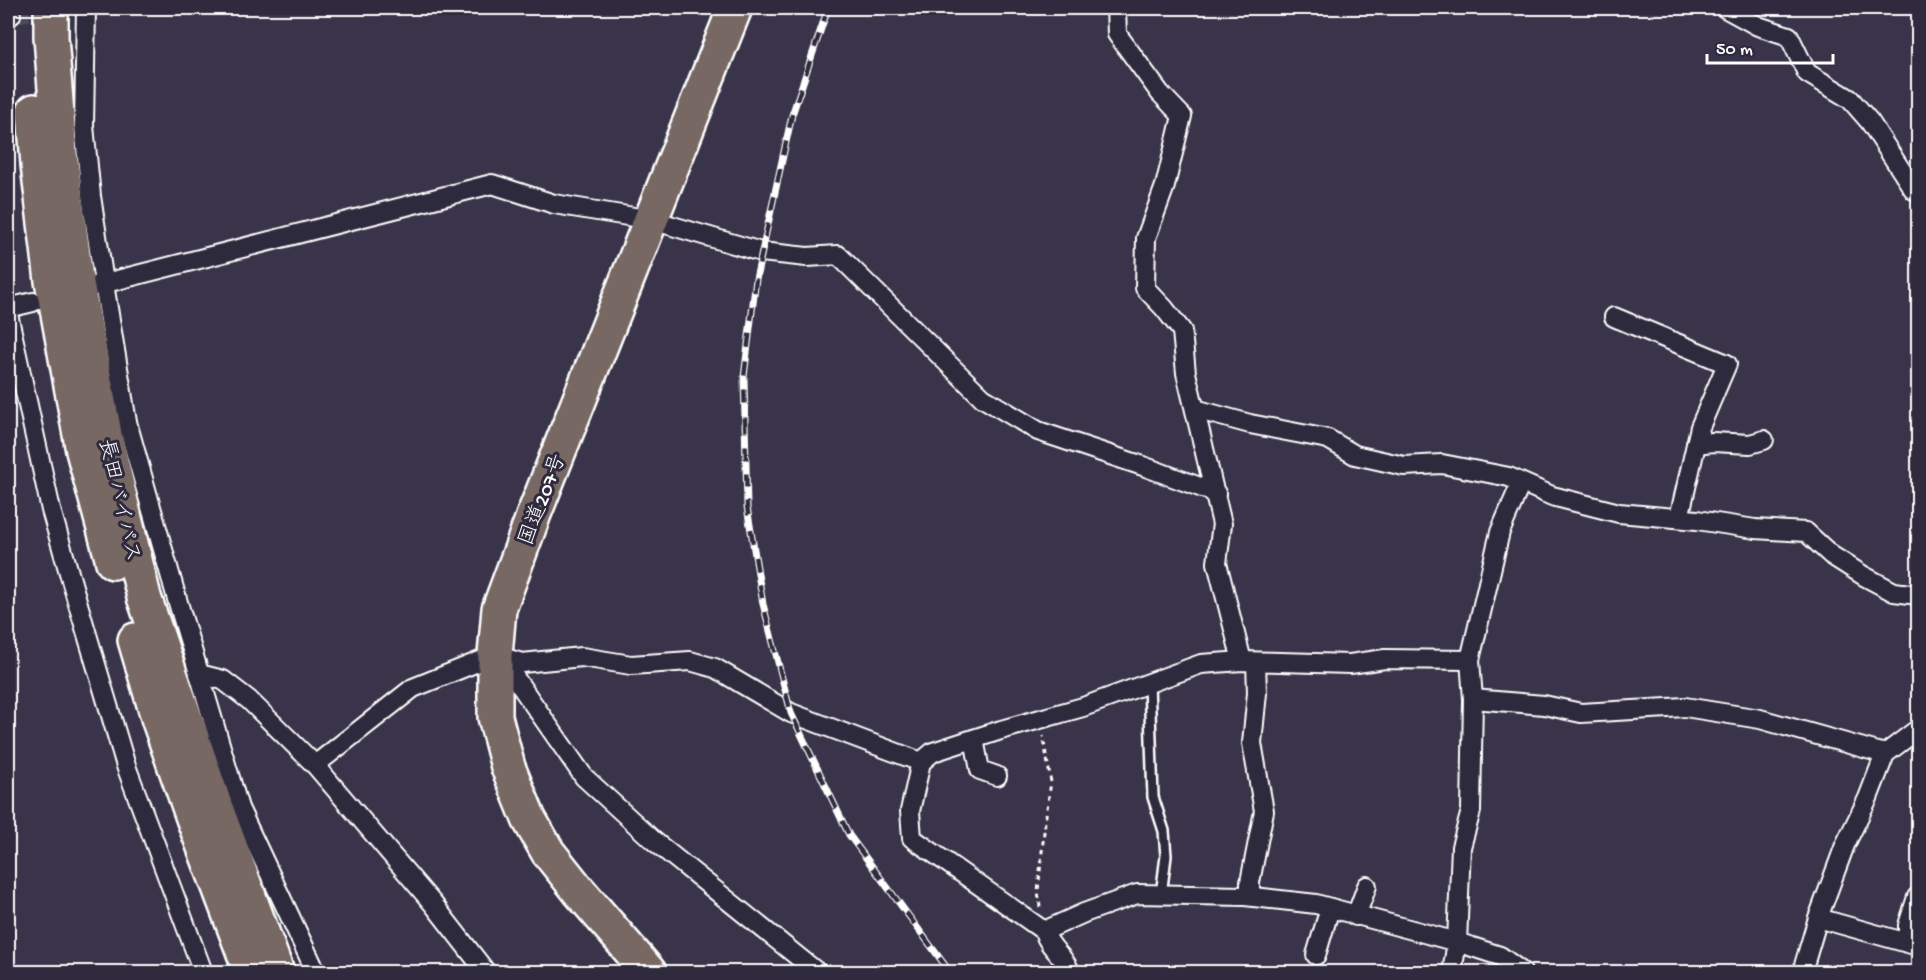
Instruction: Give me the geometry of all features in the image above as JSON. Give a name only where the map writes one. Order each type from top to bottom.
[{"type":"highway","name":"長田バイパス","points":[[51,8],[51,37],[63,176],[76,278],[106,440],[144,597],[216,808],[277,972]]},
{"type":"highway","name":"国道207号","points":[[649,972],[548,852],[529,819],[508,767],[495,717],[495,655],[499,609],[606,329],[652,220],[735,8]]},
{"type":"highway","name":"長田バイパス","points":[[16,13],[28,36],[38,165],[52,281],[83,451],[159,720],[193,819],[251,972]]},
{"type":"street","points":[[86,8],[84,126],[97,285],[127,422],[239,808],[316,972]]},
{"type":"street","points":[[1116,8],[1117,34],[1160,93],[1182,116],[1165,186],[1146,238],[1145,288],[1182,332],[1186,373],[1222,524],[1217,563],[1257,693],[1252,743],[1264,811],[1250,882],[1250,896]]},
{"type":"street","points":[[1725,8],[1758,26],[1789,36],[1807,73],[1850,99],[1870,122],[1914,190],[1918,190]]},
{"type":"street","points":[[97,285],[492,183],[554,204],[652,220],[761,252],[807,257],[837,255],[983,398],[1038,431],[1216,493]]},
{"type":"street","points":[[8,308],[33,302]]},
{"type":"street","points":[[8,314],[51,510],[81,615],[126,765],[203,972]]},
{"type":"street","points":[[1614,317],[1727,364],[1700,427],[1679,518]]},
{"type":"street","points":[[1195,409],[1250,424],[1328,439],[1355,455],[1404,466],[1442,464],[1509,477],[1552,496],[1619,513],[1679,518],[1755,529],[1806,532],[1831,555],[1864,576],[1894,592],[1918,595]]},
{"type":"street","points":[[1696,444],[1713,442],[1750,444],[1764,440]]},
{"type":"street","points":[[1452,972],[1457,942],[1461,847],[1471,811],[1473,699],[1470,660],[1500,532],[1521,483]]},
{"type":"street","points":[[315,765],[413,688],[495,655],[522,663],[582,657],[631,665],[690,661],[698,663],[715,668],[791,713],[921,762]]},
{"type":"street","points":[[495,655],[515,678],[584,777],[654,841],[817,972]]},
{"type":"street","points":[[1070,972],[1068,965],[1047,943],[1044,931],[912,838],[910,811],[921,762],[933,752],[1083,707],[1201,664],[1249,662],[1350,664],[1385,659],[1470,660]]},
{"type":"street","points":[[199,674],[223,680],[249,700],[315,765],[434,905],[486,972]]},
{"type":"street","points":[[1473,699],[1544,705],[1581,713],[1685,707],[1760,719],[1885,754]]},
{"type":"street","points":[[1802,972],[1818,918],[1845,845],[1868,798],[1885,754],[1918,729]]},
{"type":"street","points":[[974,739],[980,770],[997,776]]},
{"type":"street","points":[[1356,916],[1367,886]]},
{"type":"street","points":[[1044,931],[1084,913],[1137,894],[1250,896],[1316,904],[1457,942],[1500,956],[1522,972]]},
{"type":"street","points":[[1913,945],[1908,926],[1917,897]]},
{"type":"street","points":[[1316,955],[1330,908]]},
{"type":"street","points":[[1818,918],[1913,945]]},
{"type":"lane","points":[[1149,683],[1153,797],[1164,831],[1166,856],[1161,895]]},
{"type":"path","points":[[1040,719],[1051,782],[1038,891],[1044,931]]},
{"type":"tunnel","points":[[11,15],[49,8]]},
{"type":"railway","points":[[828,8],[792,115],[756,279],[744,377],[747,507],[763,604],[791,713],[849,835],[950,972]]}]
